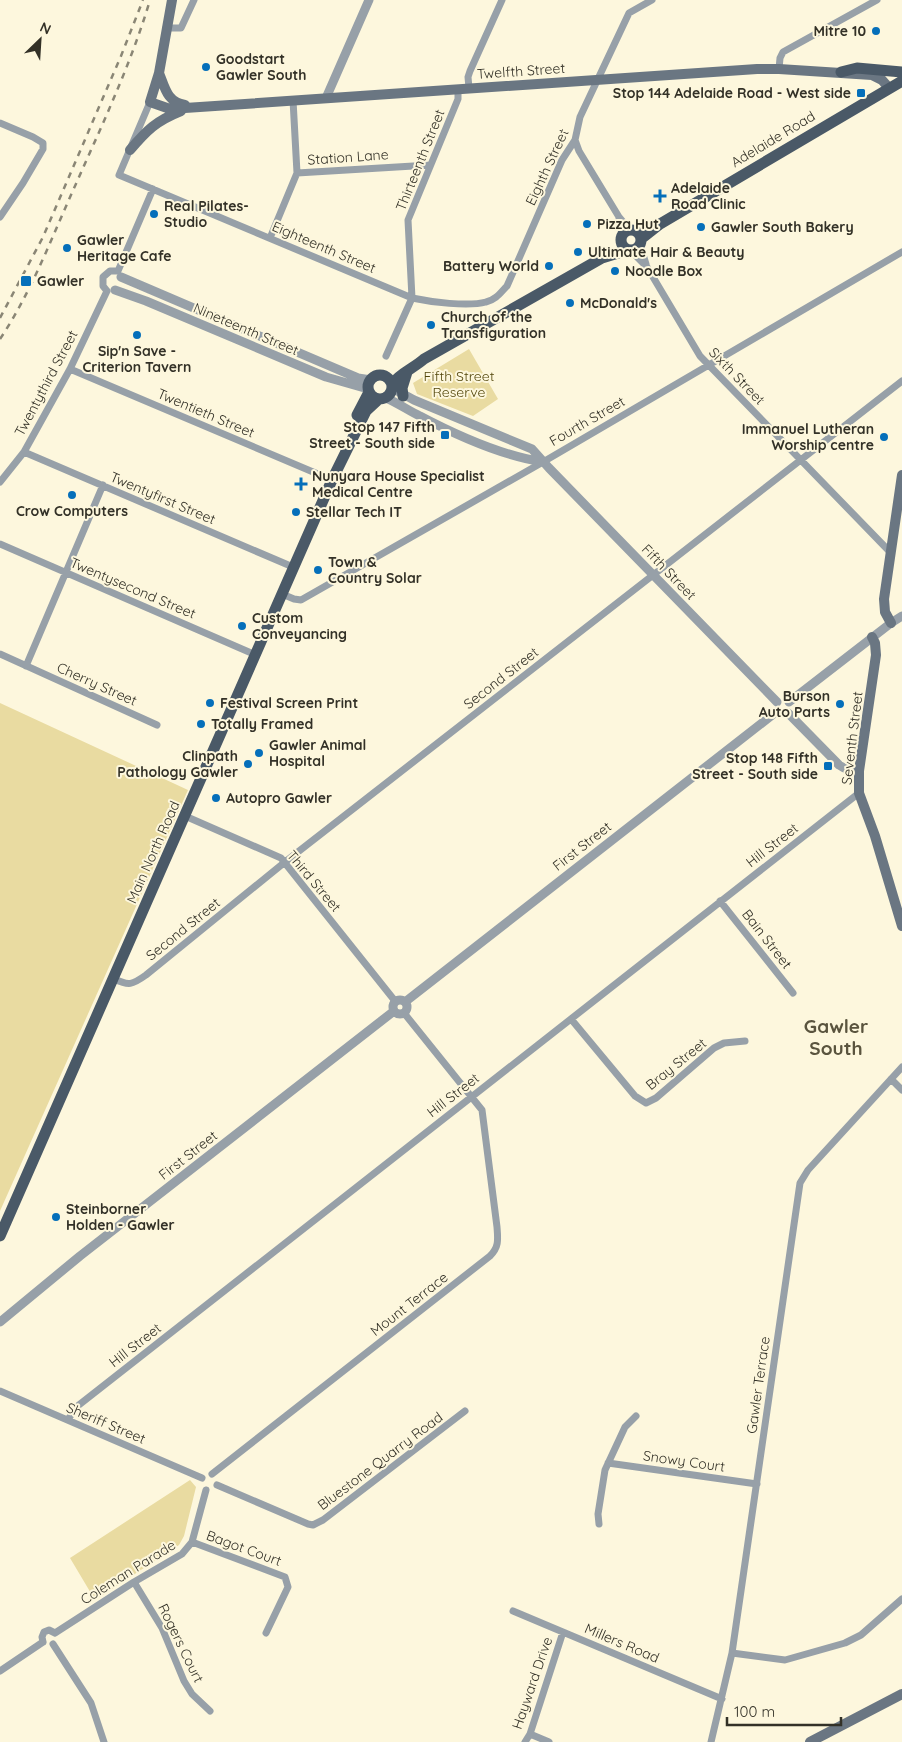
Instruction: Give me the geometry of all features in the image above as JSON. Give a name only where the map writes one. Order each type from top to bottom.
[{"type":"main road","points":[[150,102],[159,72],[172,0]]},
{"type":"main road","points":[[840,72],[856,68],[902,72]]},
{"type":"main road","name":"Twelfth Street","points":[[150,102],[170,109],[191,106],[780,69],[875,76],[889,88]]},
{"type":"main road","points":[[159,72],[168,96],[176,104],[191,106]]},
{"type":"main road","name":"Adelaide Road","points":[[380,388],[424,359],[602,258],[902,81]]},
{"type":"main road","points":[[130,150],[146,131],[163,118],[191,106]]},
{"type":"main road","name":"Adelaide Road","points":[[332,480],[359,410],[380,388],[410,363],[424,359]]},
{"type":"main road","points":[[403,396],[402,388],[407,372]]},
{"type":"main road","points":[[891,622],[885,612],[884,599],[902,475]]},
{"type":"main road","name":"Main North Road","points":[[0,1236],[332,480]]},
{"type":"main road","name":"Seventh Street","points":[[872,637],[875,643],[876,655],[859,771],[859,793],[875,836],[902,926]]},
{"type":"main road","points":[[810,1742],[902,1694]]},
{"type":"street","points":[[166,28],[181,28],[194,0]]},
{"type":"street","points":[[326,98],[369,0]]},
{"type":"street","points":[[469,88],[468,77],[470,71],[502,0]]},
{"type":"street","name":"Eighth Street","points":[[497,297],[508,286],[562,160],[575,140],[580,117],[629,13],[652,0]]},
{"type":"street","points":[[780,69],[780,58],[783,52],[877,0]]},
{"type":"street","name":"Thirteenth Street","points":[[386,356],[412,298],[408,220],[458,99],[458,89]]},
{"type":"street","points":[[270,238],[297,173],[293,100]]},
{"type":"street","points":[[130,150],[150,102]]},
{"type":"street","points":[[0,124],[33,137],[42,143],[43,149],[0,217]]},
{"type":"street","points":[[575,140],[579,151],[631,240]]},
{"type":"street","name":"Eighteenth Street","points":[[130,150],[119,175],[412,298],[470,304],[487,302],[497,297]]},
{"type":"street","name":"Station Lane","points":[[297,173],[430,164]]},
{"type":"street","points":[[119,274],[110,271],[104,277],[103,286],[111,291],[120,285],[119,274],[153,189]]},
{"type":"street","name":"Sixth Street","points":[[631,240],[707,365],[891,553]]},
{"type":"street","name":"Fourth Street","points":[[282,594],[301,600],[543,462],[902,252]]},
{"type":"street","name":"Nineteenth Street","points":[[119,274],[380,388]]},
{"type":"street","name":"Nineteenth Street","points":[[111,291],[326,377],[380,388]]},
{"type":"street","name":"Twentythird Street","points":[[0,482],[24,452],[111,291]]},
{"type":"street","name":"Twentieth Street","points":[[70,369],[332,480]]},
{"type":"street","name":"Second Street","points":[[114,979],[129,984],[136,982],[285,862],[902,381]]},
{"type":"street","points":[[380,388],[418,416],[521,458],[543,462]]},
{"type":"street","name":"Fifth Street","points":[[380,388],[532,449],[776,707]]},
{"type":"street","name":"Twentyfirst Street","points":[[24,452],[293,567]]},
{"type":"street","points":[[26,666],[103,485]]},
{"type":"street","name":"Twentysecond Street","points":[[0,544],[256,655]]},
{"type":"street","points":[[789,702],[891,622],[902,616]]},
{"type":"street","name":"Cherry Street","points":[[0,654],[157,724]]},
{"type":"street","points":[[788,713],[783,715],[776,707],[782,699],[789,702]]},
{"type":"street","points":[[788,713],[790,709],[789,702]]},
{"type":"street","name":"First Street","points":[[405,1002],[776,707]]},
{"type":"street","points":[[788,713],[839,765],[859,771]]},
{"type":"street","name":"Hill Street","points":[[68,1420],[75,1408],[859,793]]},
{"type":"street","name":"Third Street","points":[[186,816],[281,858],[395,1002]]},
{"type":"street","name":"Bain Street","points":[[720,901],[794,993]]},
{"type":"street","points":[[399,1012],[407,1008],[405,1002],[400,1000],[392,1006],[472,1096]]},
{"type":"street","name":"First Street","points":[[0,1322],[80,1256],[399,1012]]},
{"type":"street","name":"Bray Street","points":[[571,1019],[635,1096],[646,1103],[656,1098],[714,1048],[724,1043],[745,1041]]},
{"type":"street","name":"Gawler Terrace","points":[[711,1742],[732,1653],[800,1183],[808,1170],[902,1067]]},
{"type":"street","points":[[891,1079],[902,1090]]},
{"type":"street","name":"Mount Terrace","points":[[212,1474],[490,1256],[496,1248],[498,1243],[497,1228],[482,1110],[472,1096]]},
{"type":"street","name":"Sheriff Street","points":[[0,1391],[202,1478]]},
{"type":"street","name":"Bluestone Quarry Road","points":[[217,1485],[308,1524],[313,1524],[323,1520],[465,1412]]},
{"type":"street","points":[[599,1524],[598,1514],[605,1470],[625,1427],[636,1416]]},
{"type":"street","name":"Snowy Court","points":[[608,1463],[757,1484]]},
{"type":"street","points":[[207,1474],[212,1474],[217,1479],[217,1485],[213,1490],[206,1490],[201,1484],[202,1478],[207,1474]]},
{"type":"street","name":"Coleman Parade","points":[[55,1634],[134,1582],[182,1554],[192,1542],[206,1490]]},
{"type":"street","name":"Bagot Court","points":[[192,1542],[285,1577],[288,1587],[266,1634]]},
{"type":"street","name":"Rogers Court","points":[[134,1582],[162,1628],[184,1682],[192,1694],[210,1711]]},
{"type":"street","points":[[732,1653],[785,1660],[845,1643],[861,1635],[902,1599]]},
{"type":"street","name":"Millers Road","points":[[513,1611],[722,1699]]},
{"type":"street","points":[[43,1642],[44,1632],[49,1630],[55,1634],[56,1638],[53,1644]]},
{"type":"street","name":"Hayward Drive","points":[[525,1742],[530,1734],[562,1632]]},
{"type":"street","points":[[43,1642],[49,1645],[53,1644]]},
{"type":"street","points":[[0,1671],[43,1642]]},
{"type":"street","points":[[53,1644],[87,1697],[104,1742]]},
{"type":"street","points":[[530,1734],[550,1742]]},
{"type":"green space","name":"Fifth Street Reserve","points":[[469,349],[498,399],[473,416],[417,394],[413,383]]},
{"type":"green space","points":[[0,703],[188,790],[0,1211]]},
{"type":"green space","points":[[190,1480],[196,1487],[184,1536],[179,1545],[95,1600],[70,1558]]},
{"type":"railway","points":[[0,318],[43,237],[121,56],[143,0]]},
{"type":"railway","points":[[0,339],[22,303],[49,245],[115,94],[150,0]]},
{"type":"place","name":"Mitre 10","points":[[876,31]]},
{"type":"place","name":"Goodstart Gawler South","points":[[206,67]]},
{"type":"place","name":"Stop 144 Adelaide Road - West side","points":[[861,93]]},
{"type":"place","name":"Adelaide Road Clinic","points":[[660,196]]},
{"type":"place","name":"Real Pilates- Studio","points":[[154,214]]},
{"type":"place","name":"Pizza Hut","points":[[587,224]]},
{"type":"place","name":"Gawler South Bakery","points":[[701,227]]},
{"type":"place","name":"Gawler Heritage Cafe","points":[[67,248]]},
{"type":"place","name":"Ultimate Hair & Beauty","points":[[578,252]]},
{"type":"place","name":"Battery World","points":[[549,266]]},
{"type":"place","name":"Noodle Box","points":[[615,271]]},
{"type":"place","name":"Gawler","points":[[26,281]]},
{"type":"place","name":"McDonald's","points":[[570,303]]},
{"type":"place","name":"Church of the Transfiguration","points":[[431,325]]},
{"type":"place","name":"Sip'n Save - Criterion Tavern","points":[[137,335]]},
{"type":"place","name":"Stop 147 Fifth Street - South side","points":[[445,435]]},
{"type":"place","name":"Immanuel Lutheran Worship centre","points":[[884,437]]},
{"type":"place","name":"Nunyara House Specialist Medical Centre","points":[[301,484]]},
{"type":"place","name":"Crow Computers","points":[[72,495]]},
{"type":"place","name":"Stellar Tech IT","points":[[296,512]]},
{"type":"place","name":"Town & Country Solar","points":[[318,570]]},
{"type":"place","name":"Custom Conveyancing","points":[[242,626]]},
{"type":"place","name":"Festival Screen Print","points":[[210,703]]},
{"type":"place","name":"Burson Auto Parts","points":[[840,704]]},
{"type":"place","name":"Totally Framed","points":[[201,724]]},
{"type":"place","name":"Gawler Animal Hospital","points":[[259,753]]},
{"type":"place","name":"Clinpath Pathology Gawler","points":[[248,764]]},
{"type":"place","name":"Stop 148 Fifth Street - South side","points":[[828,766]]},
{"type":"place","name":"Autopro Gawler","points":[[216,798]]},
{"type":"place","name":"Steinborner Holden - Gawler","points":[[56,1217]]},
{"type":"district","name":"Gawler South","points":[[836,1037]]}]
